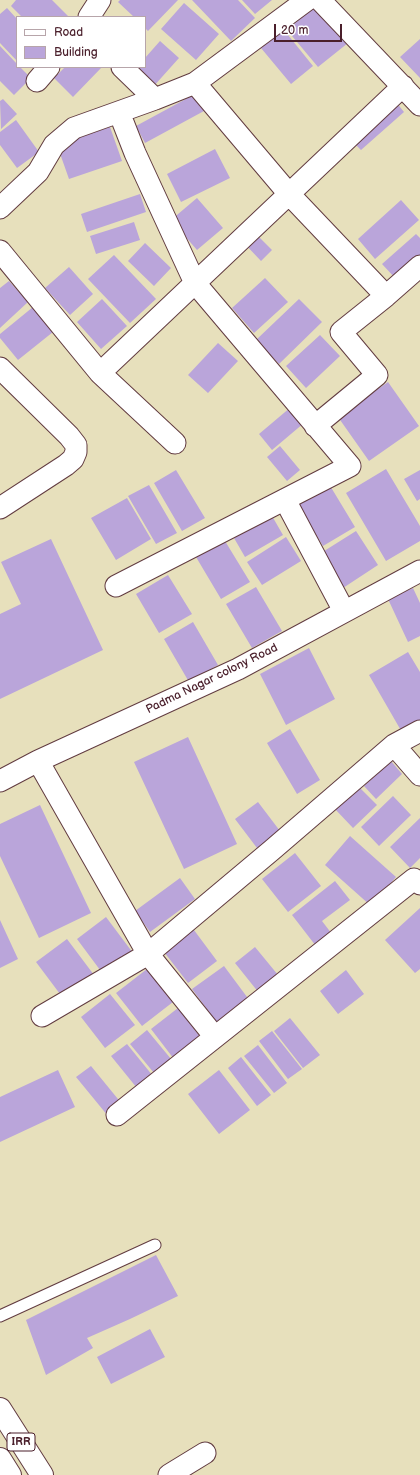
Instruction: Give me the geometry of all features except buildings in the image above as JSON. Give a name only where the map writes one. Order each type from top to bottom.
[{"type":"highway","name":"IRR","points":[[0,1409],[42,1475]]},
{"type":"street","points":[[90,16],[100,0]]},
{"type":"street","points":[[0,208],[38,172],[54,145],[74,128],[195,83],[307,0]]},
{"type":"street","points":[[320,0],[420,105]]},
{"type":"street","points":[[123,68],[155,99]]},
{"type":"street","points":[[195,83],[289,194],[386,296]]},
{"type":"street","points":[[100,373],[403,86]]},
{"type":"street","points":[[116,586],[350,466],[195,283],[135,152],[119,112]]},
{"type":"street","points":[[0,251],[100,373],[175,443]]},
{"type":"street","points":[[315,426],[377,375],[341,332],[386,296],[420,266]]},
{"type":"street","points":[[0,368],[69,436],[76,445],[76,452],[73,459],[66,465],[0,508]]},
{"type":"street","points":[[285,500],[344,611]]},
{"type":"street","name":"Padma Nagar colony Road","points":[[0,781],[38,761],[238,669],[420,571]]},
{"type":"street","points":[[42,1016],[148,954],[394,745],[420,731]]},
{"type":"street","points":[[394,745],[420,775]]},
{"type":"street","points":[[38,761],[148,954],[215,1037]]},
{"type":"street","points":[[117,1115],[414,879],[420,884]]},
{"type":"street","points":[[169,1475],[205,1453]]},
{"type":"lane","points":[[0,1316],[155,1245]]}]
